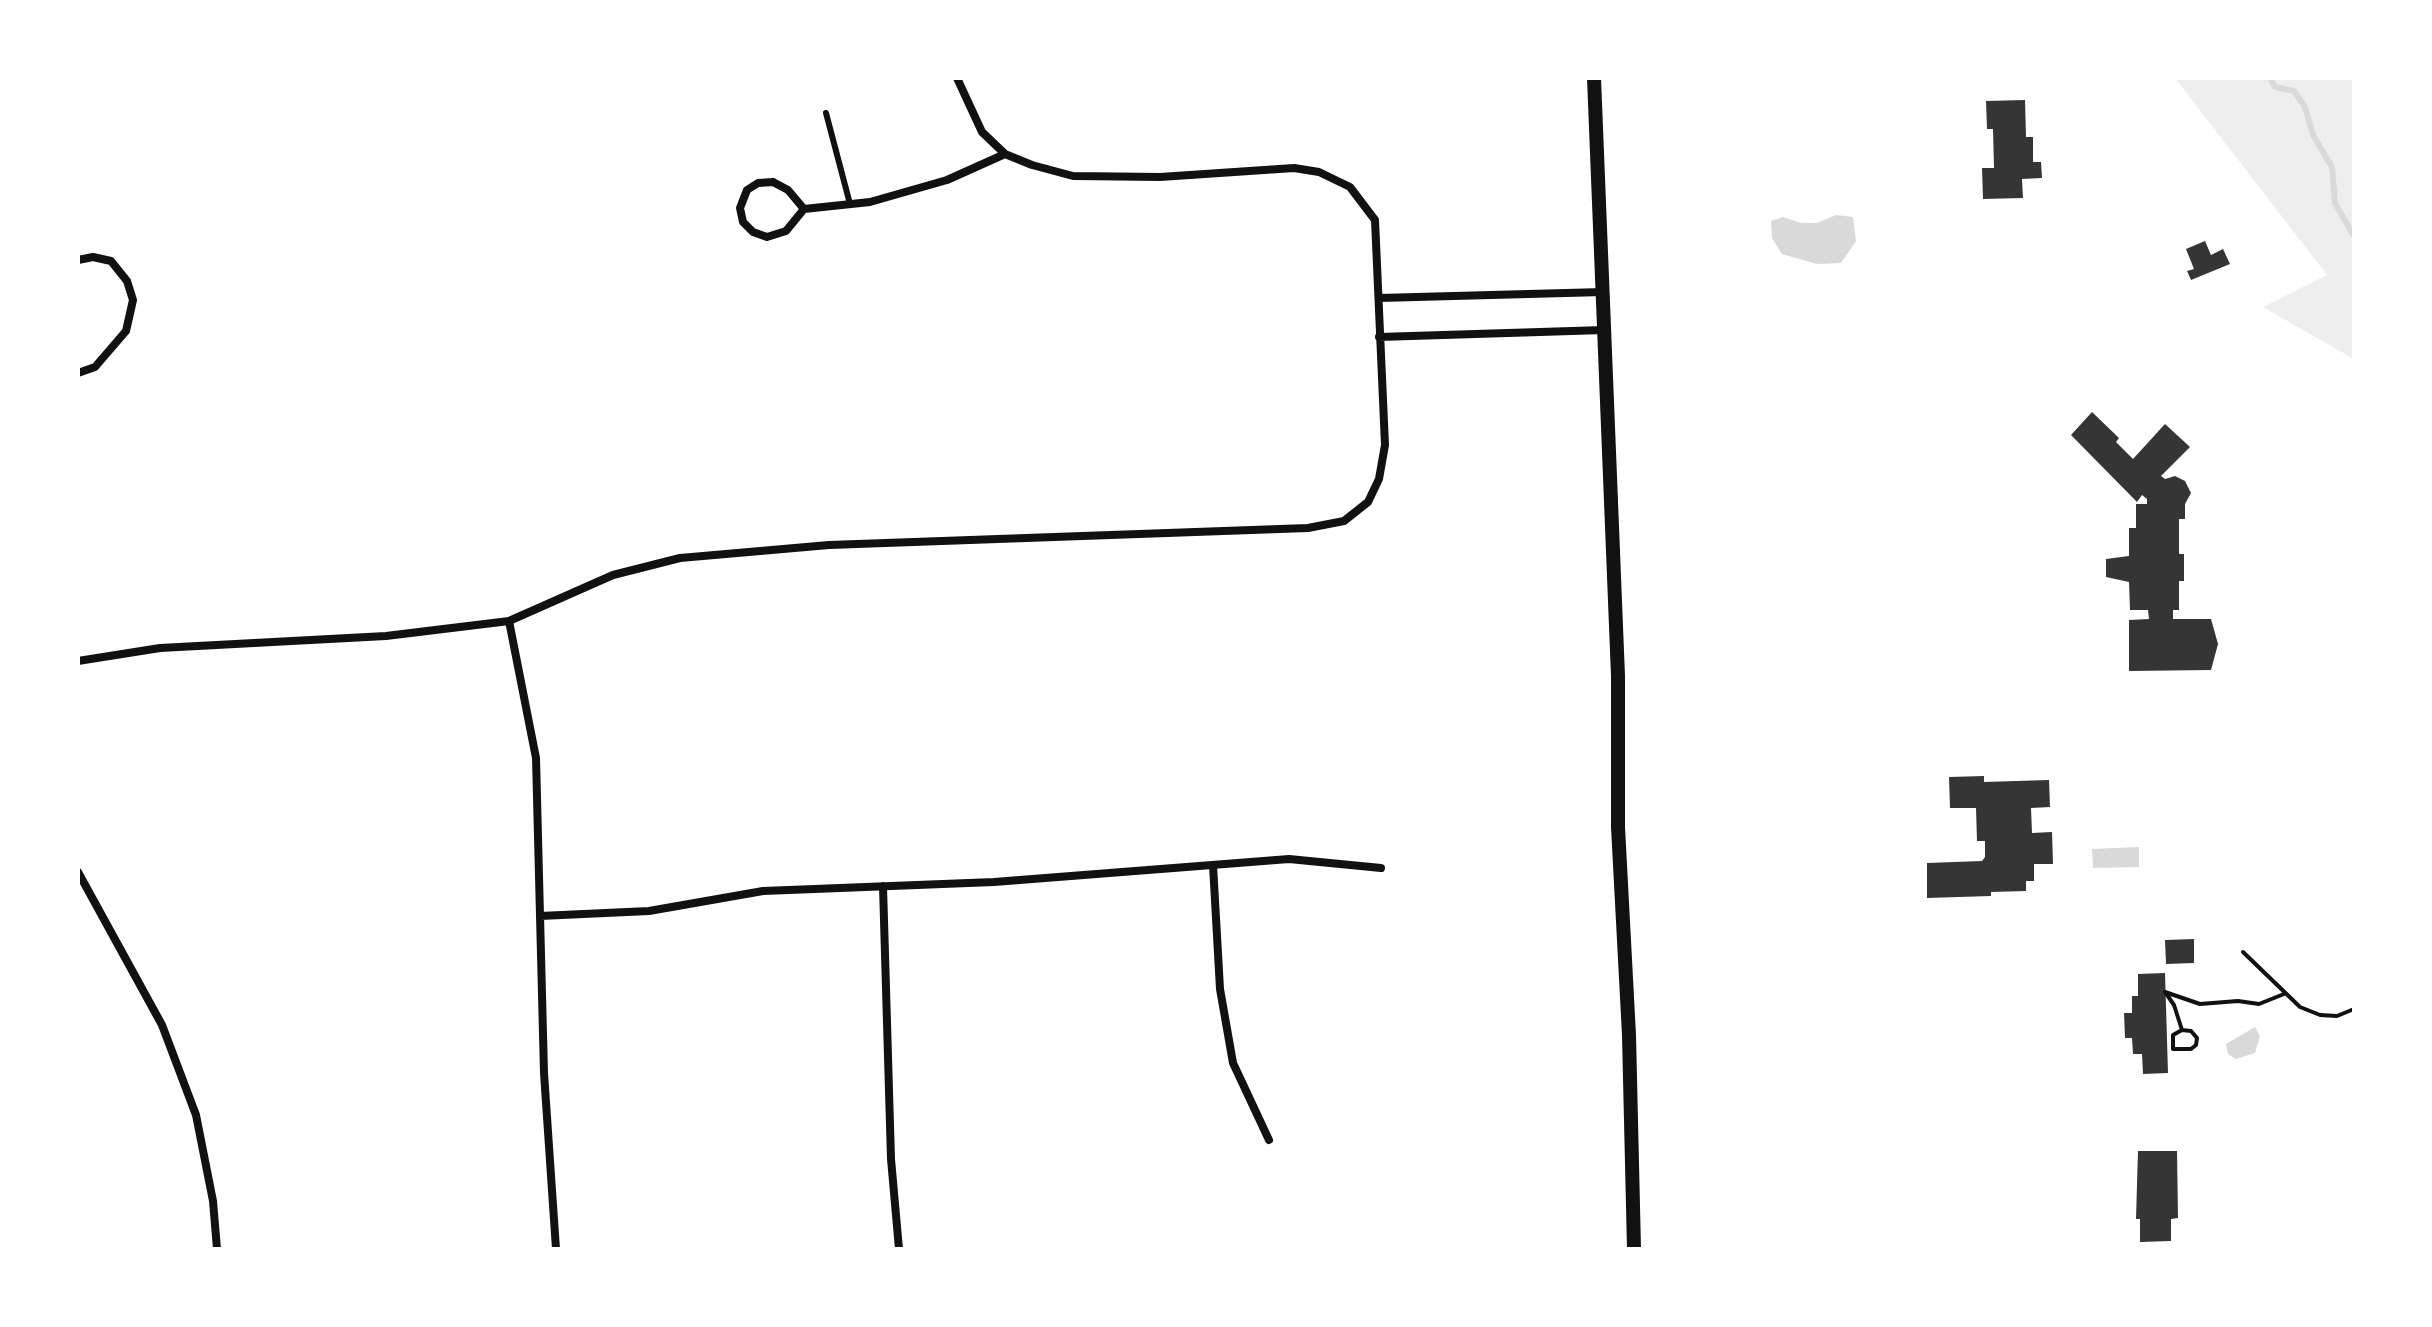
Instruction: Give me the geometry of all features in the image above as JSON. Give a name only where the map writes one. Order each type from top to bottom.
[{"type":"street","points":[[78,661],[160,648],[386,636],[509,621],[613,575],[680,558],[829,545],[1308,528],[1344,521],[1368,502],[1379,479],[1385,445],[1375,220],[1350,187],[1319,172],[1294,168],[1160,177],[1073,176],[1005,154],[982,132],[957,78]]},
{"type":"street","points":[[1594,78],[1634,1249]]},
{"type":"street","points":[[804,209],[788,190],[773,182],[758,183],[747,190],[740,212],[753,232],[767,237],[786,231],[804,209],[870,202],[947,180],[1005,154]]},
{"type":"street","points":[[78,260],[93,257],[111,261],[127,281],[133,300],[126,331],[95,367],[78,373]]},
{"type":"street","points":[[1379,298],[1603,292]]},
{"type":"street","points":[[1379,337],[1604,330]]},
{"type":"street","points":[[509,621],[536,758],[544,1073],[556,1249]]},
{"type":"street","points":[[540,916],[649,911],[763,891],[994,882],[1289,859],[1381,868]]},
{"type":"street","points":[[1213,865],[1220,989],[1233,1063],[1269,1140]]},
{"type":"street","points":[[78,872],[162,1025],[196,1115],[213,1201],[217,1249]]},
{"type":"street","points":[[883,886],[891,1159],[899,1249]]},
{"type":"lane","points":[[826,113],[850,204]]},
{"type":"path","points":[[2243,952],[2300,1007],[2320,1015],[2337,1016],[2354,1009]]},
{"type":"path","points":[[2182,1030],[2174,1005],[2165,992],[2200,1004],[2238,1001],[2259,1004],[2284,994]]},
{"type":"path","points":[[2182,1030],[2195,1035],[2198,1042],[2191,1049],[2173,1049],[2173,1035],[2182,1030]]},
{"type":"shaded area","points":[[2175,78],[2354,78],[2354,359],[2263,307],[2327,275]]},
{"type":"shaded area","points":[[1836,215],[1853,217],[1856,241],[1841,263],[1817,264],[1782,254],[1772,238],[1771,221],[1783,217],[1801,223],[1817,223]]},
{"type":"shaded area","points":[[2139,847],[2139,867],[2093,868],[2092,849]]},
{"type":"shaded area","points":[[2255,1027],[2260,1036],[2255,1053],[2236,1059],[2228,1054],[2226,1044]]},
{"type":"building","points":[[2025,100],[2026,137],[2033,137],[2033,162],[2041,162],[2042,178],[2022,179],[2023,198],[1983,199],[1982,168],[1994,168],[1993,129],[1987,129],[1986,101]]},
{"type":"building","points":[[2205,241],[2211,255],[2223,249],[2230,264],[2191,280],[2187,271],[2194,269],[2186,249]]},
{"type":"building","points":[[2092,412],[2119,438],[2116,442],[2133,459],[2165,424],[2190,447],[2161,476],[2165,479],[2175,476],[2185,481],[2191,493],[2185,504],[2185,519],[2179,519],[2179,554],[2184,554],[2184,581],[2179,581],[2179,610],[2173,610],[2173,619],[2211,619],[2218,644],[2211,670],[2129,671],[2129,620],[2149,619],[2148,610],[2130,610],[2129,582],[2106,577],[2106,559],[2129,556],[2129,528],[2136,528],[2136,504],[2147,504],[2147,499],[2142,495],[2137,502],[2071,435]]},
{"type":"building","points":[[1984,776],[1984,782],[2049,780],[2050,807],[2031,808],[2032,833],[2052,832],[2053,864],[2034,864],[2034,881],[2026,881],[2026,891],[1991,892],[1991,896],[1927,898],[1927,863],[1982,861],[1985,857],[1985,841],[1977,841],[1976,808],[1950,808],[1949,777]]},
{"type":"building","points":[[2194,939],[2194,963],[2166,964],[2165,940]]},
{"type":"building","points":[[2165,973],[2168,1073],[2143,1074],[2142,1054],[2133,1054],[2132,1038],[2125,1038],[2124,1013],[2132,1013],[2132,996],[2138,996],[2138,974]]},
{"type":"building","points":[[2138,1151],[2177,1151],[2178,1218],[2171,1219],[2171,1241],[2140,1242],[2140,1219],[2136,1219]]},
{"type":"waterway","points":[[2270,78],[2275,87],[2294,91],[2305,107],[2313,135],[2332,167],[2335,203],[2354,236]]}]
